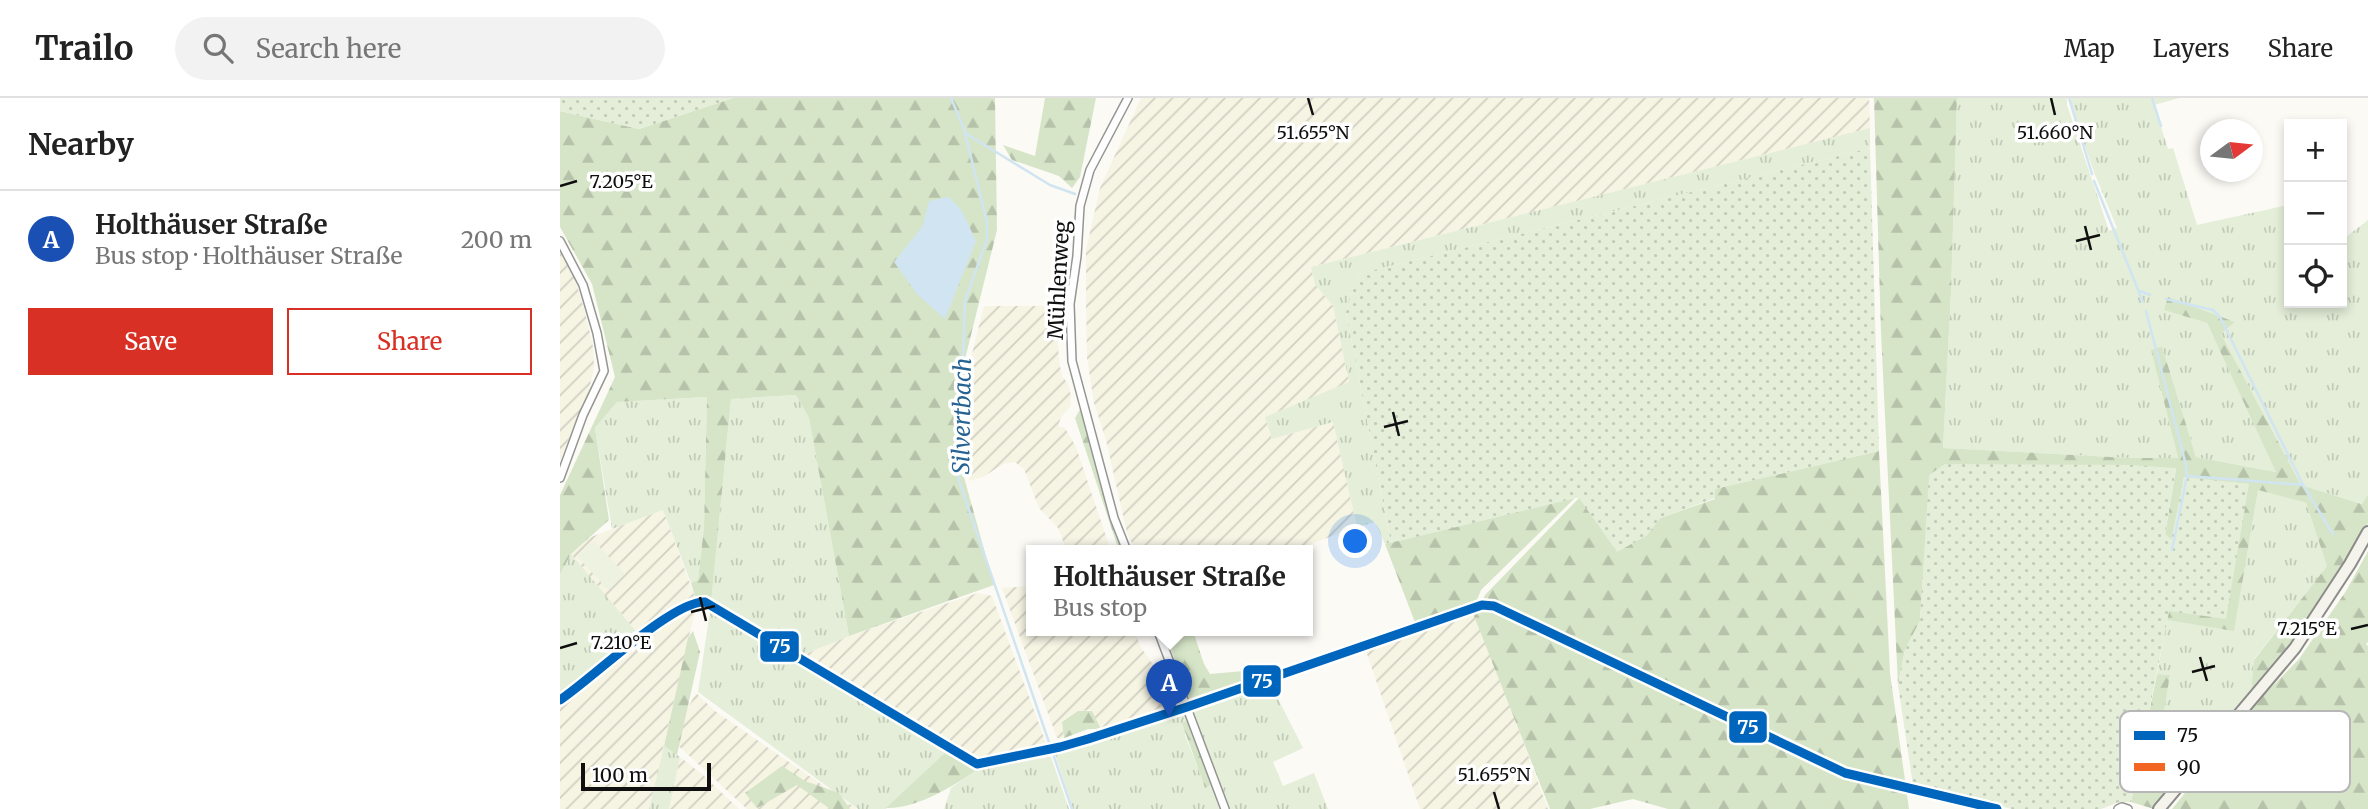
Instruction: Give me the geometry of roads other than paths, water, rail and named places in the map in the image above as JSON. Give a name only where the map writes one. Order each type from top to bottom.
[{"type":"main road","points":[[2242,711],[2295,648],[2368,532]]},
{"type":"main road","points":[[2159,809],[2173,792]]},
{"type":"street","name":"Mühlenweg","points":[[1125,545],[1114,518],[1073,361],[1070,304],[1080,206],[1090,170],[1128,98]]},
{"type":"street","points":[[560,241],[583,285],[597,333],[604,372],[583,415],[560,478]]},
{"type":"street","points":[[560,700],[662,620],[686,605],[705,602],[977,764],[1060,747],[1187,707],[1482,605],[1494,607],[1845,773],[1997,809]]},
{"type":"street","points":[[1160,636],[1224,809]]},
{"type":"street","points":[[2118,809],[2128,809]]},
{"type":"water","points":[[949,197],[962,211],[976,241],[945,319],[917,294],[894,262],[922,227],[929,201]]},
{"type":"waterway","name":"Silvertbach","points":[[951,98],[964,129],[987,222],[987,239],[965,301],[959,481],[1072,809]]},
{"type":"waterway","points":[[2069,98],[2092,174]]},
{"type":"waterway","points":[[2152,98],[2161,126]]},
{"type":"waterway","points":[[965,133],[1050,185],[1075,194]]},
{"type":"waterway","points":[[2094,181],[2143,302]]},
{"type":"waterway","points":[[2140,291],[2150,295]]},
{"type":"waterway","points":[[2166,299],[2213,310],[2220,317],[2303,485],[2333,534]]},
{"type":"waterway","points":[[2146,311],[2186,465],[2187,476],[2172,550]]},
{"type":"waterway","points":[[2188,476],[2303,485]]},
{"type":"place","name":"Holthäuser Straße","points":[[1169,717]]}]
